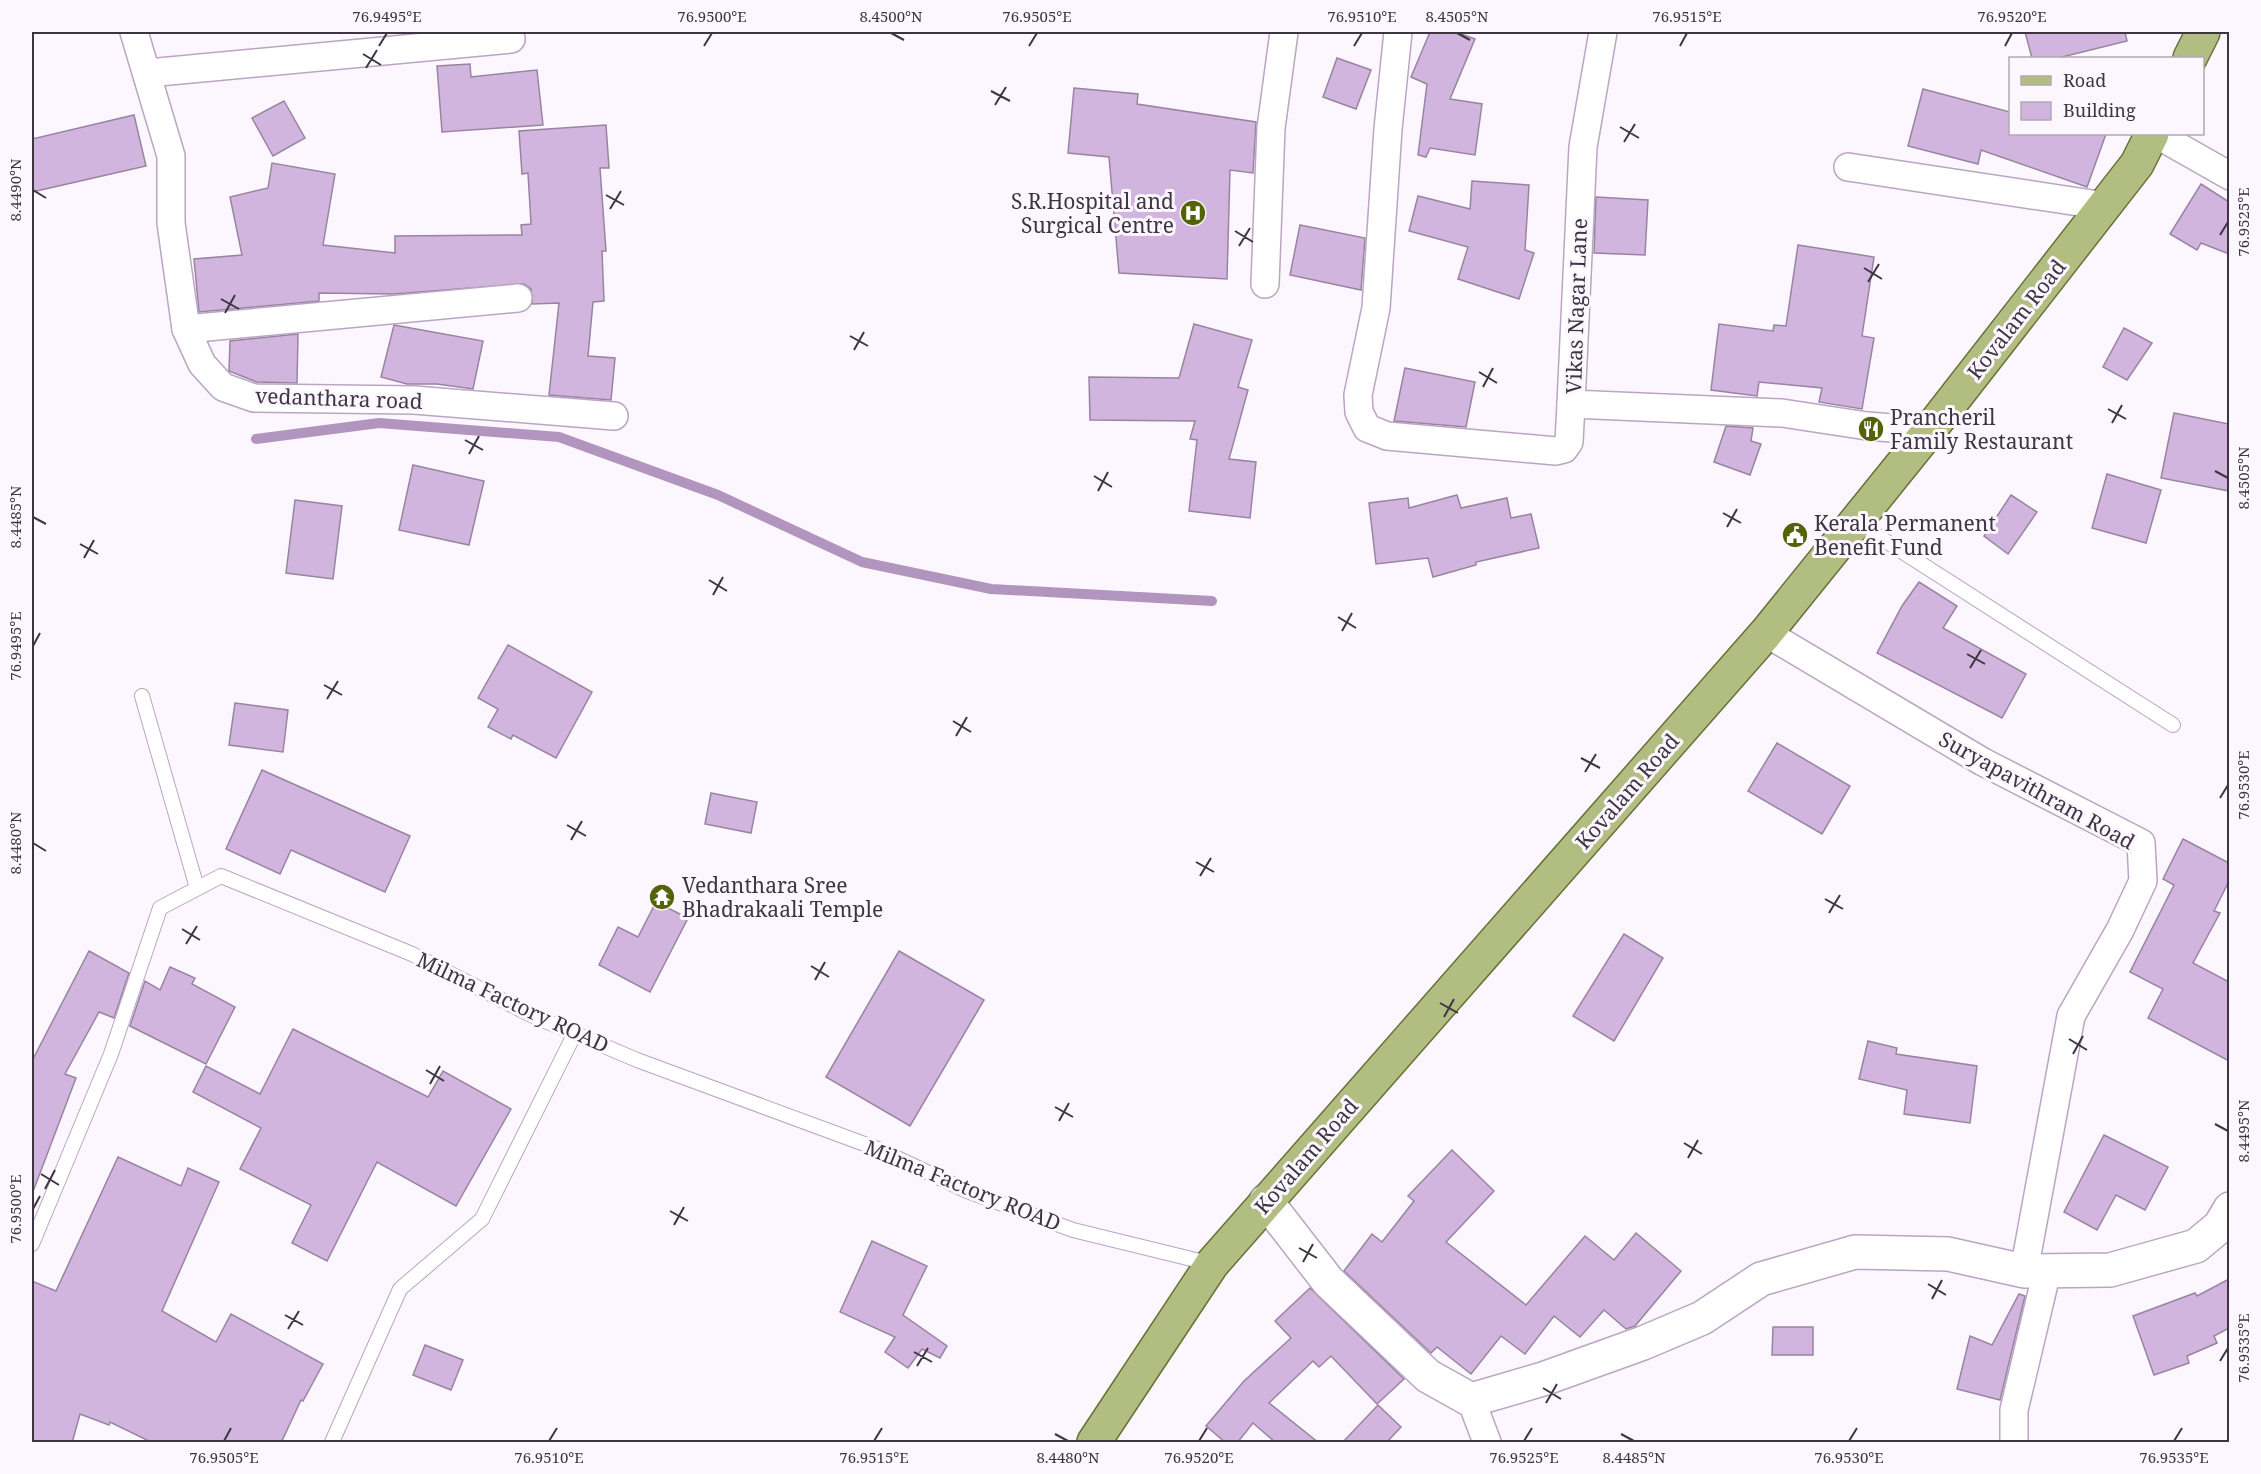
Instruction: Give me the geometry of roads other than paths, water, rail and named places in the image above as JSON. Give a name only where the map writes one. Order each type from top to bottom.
[{"type":"main road","points":[[2190,57],[2203,32]]},
{"type":"main road","name":"Kovalam Road","points":[[1094,1443],[1212,1264],[1767,633],[2105,206],[2137,164],[2153,135]]},
{"type":"main road","points":[[1266,1201],[1328,1281],[1428,1376],[1471,1400],[1543,1379],[1692,1322],[1761,1279],[1855,1252],[1948,1254],[2036,1271],[2110,1270],[2196,1246],[2220,1226],[2229,1209]]},
{"type":"street","name":"vedanthara road","points":[[134,32],[171,156],[171,223],[186,329],[202,364],[223,387],[254,398],[414,400],[614,416]]},
{"type":"street","points":[[1265,285],[1271,128],[1284,32]]},
{"type":"street","points":[[1398,32],[1388,129],[1376,308],[1358,395],[1359,412],[1367,428],[1387,436],[1556,451],[1564,449],[1569,442],[1571,404]]},
{"type":"street","name":"Vikas Nagar Lane","points":[[1603,32],[1583,147],[1571,404],[1782,413],[1867,426],[1929,431]]},
{"type":"street","points":[[148,73],[511,39]]},
{"type":"street","points":[[2156,135],[2229,177]]},
{"type":"street","points":[[1848,167],[2105,206]]},
{"type":"street","points":[[186,329],[518,298]]},
{"type":"street","name":"Suryapavithram Road","points":[[1767,633],[1983,762],[2140,843],[2143,881],[2120,930],[2071,1016],[2036,1271]]},
{"type":"street","points":[[2014,1443],[2014,1410],[2036,1271]]},
{"type":"street","points":[[1471,1400],[1487,1443]]},
{"type":"lane","points":[[1856,522],[2173,725]]},
{"type":"lane","points":[[142,696],[197,888]]},
{"type":"lane","name":"Milma Factory ROAD","points":[[32,1244],[111,1054],[160,908],[221,876],[411,954],[531,1015],[637,1060],[878,1149],[967,1191],[1073,1230],[1212,1264]]},
{"type":"lane","points":[[332,1443],[400,1289],[482,1219],[575,1033]]},
{"type":"waterway","points":[[256,439],[379,423],[559,437],[718,495],[862,562],[991,589],[1212,601]]},
{"type":"place","name":"S.R.Hospital and Surgical Centre","points":[[1193,213]]},
{"type":"place","name":"Prancheril Family Restaurant","points":[[1871,429]]},
{"type":"place","name":"Kerala Permanent Benefit Fund","points":[[1795,535]]},
{"type":"place","name":"Vedanthara Sree Bhadrakaali Temple","points":[[662,897]]}]
